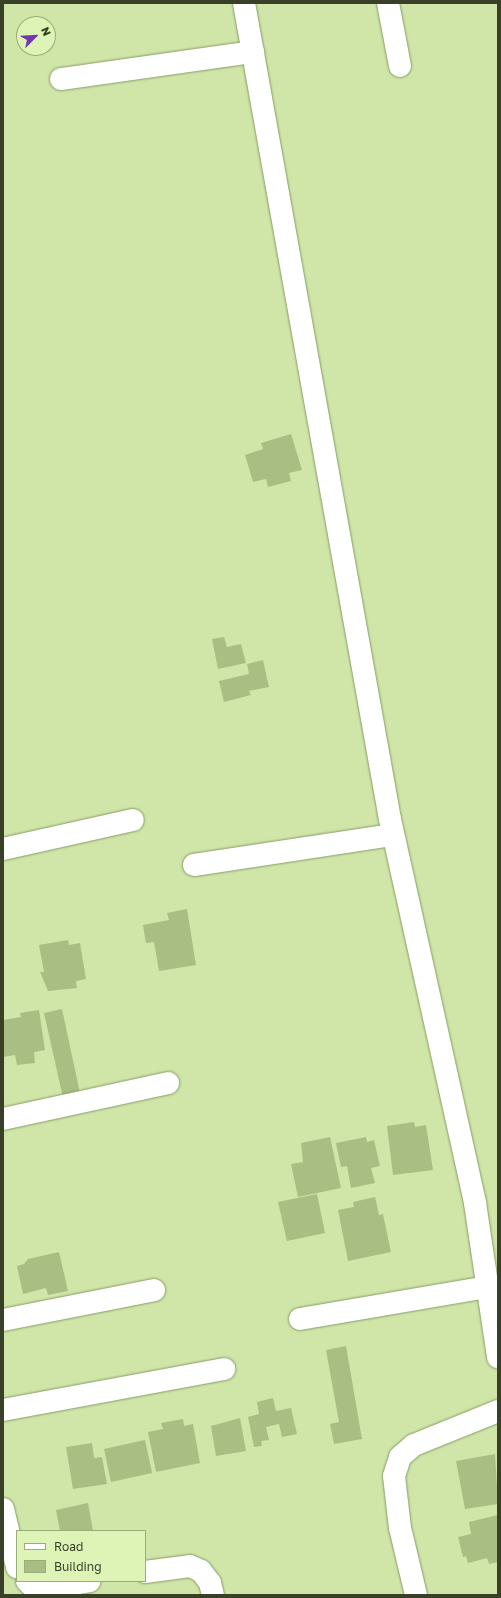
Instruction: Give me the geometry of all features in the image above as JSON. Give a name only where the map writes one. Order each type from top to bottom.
[{"type":"street","points":[[244,3],[394,835],[474,1203],[498,1357]]},
{"type":"street","points":[[388,3],[400,66]]},
{"type":"street","points":[[61,79],[253,52]]},
{"type":"street","points":[[3,849],[133,820]]},
{"type":"street","points":[[194,865],[394,835]]},
{"type":"street","points":[[3,1119],[168,1083]]},
{"type":"street","points":[[300,1318],[487,1287]]},
{"type":"street","points":[[3,1320],[154,1290]]},
{"type":"street","points":[[3,1410],[224,1369]]},
{"type":"street","points":[[416,1595],[400,1528],[394,1484],[394,1476],[400,1457],[414,1445],[498,1411]]},
{"type":"street","points":[[3,1509],[16,1563]]},
{"type":"street","points":[[146,1572],[190,1566],[201,1571],[210,1583],[213,1595]]},
{"type":"street","points":[[28,1582],[34,1588],[51,1588],[83,1582]]},
{"type":"building","points":[[291,434],[302,470],[289,473],[291,481],[268,487],[266,479],[253,482],[245,455],[263,449],[261,443]]},
{"type":"building","points":[[224,637],[227,647],[241,644],[246,663],[218,669],[212,639]]},
{"type":"building","points":[[263,660],[269,687],[249,691],[251,695],[224,702],[219,681],[249,674],[247,664]]},
{"type":"building","points":[[187,909],[196,965],[159,971],[154,942],[146,943],[143,925],[169,920],[167,913]]},
{"type":"building","points":[[68,940],[69,945],[80,943],[86,979],[76,981],[77,988],[48,991],[40,972],[44,972],[39,945]]},
{"type":"building","points":[[62,1009],[81,1098],[64,1102],[44,1013]]},
{"type":"building","points":[[39,1010],[45,1050],[34,1052],[35,1063],[17,1065],[15,1055],[3,1057],[3,1020],[21,1017],[20,1013]]},
{"type":"building","points":[[414,1122],[415,1127],[426,1125],[433,1170],[393,1175],[387,1126]]},
{"type":"building","points":[[330,1137],[341,1188],[298,1197],[291,1164],[303,1162],[301,1143]]},
{"type":"building","points":[[366,1137],[367,1142],[374,1140],[380,1166],[371,1168],[375,1183],[351,1188],[347,1166],[341,1167],[336,1143]]},
{"type":"building","points":[[317,1194],[325,1233],[287,1241],[278,1202]]},
{"type":"building","points":[[375,1197],[379,1215],[383,1214],[391,1252],[348,1261],[338,1210],[354,1207],[353,1202]]},
{"type":"building","points":[[59,1252],[68,1291],[48,1295],[46,1288],[23,1294],[17,1266],[24,1264],[28,1259]]},
{"type":"building","points":[[346,1346],[362,1439],[334,1444],[330,1424],[339,1422],[326,1350]]},
{"type":"building","points":[[273,1398],[276,1411],[291,1408],[297,1434],[282,1437],[279,1424],[266,1427],[269,1440],[261,1441],[262,1446],[254,1447],[248,1417],[259,1414],[257,1402]]},
{"type":"building","points":[[240,1418],[246,1451],[216,1456],[211,1426]]},
{"type":"building","points":[[183,1419],[184,1426],[193,1424],[200,1463],[156,1472],[148,1432],[163,1429],[161,1423]]},
{"type":"building","points":[[145,1440],[152,1473],[111,1482],[104,1449]]},
{"type":"building","points":[[92,1443],[94,1458],[102,1457],[107,1484],[73,1489],[66,1447]]},
{"type":"building","points":[[495,1454],[498,1504],[465,1509],[456,1461]]},
{"type":"building","points":[[88,1503],[93,1530],[60,1530],[56,1510]]},
{"type":"building","points":[[498,1515],[498,1562],[489,1564],[487,1558],[468,1563],[466,1556],[463,1557],[458,1537],[471,1534],[469,1522]]}]
